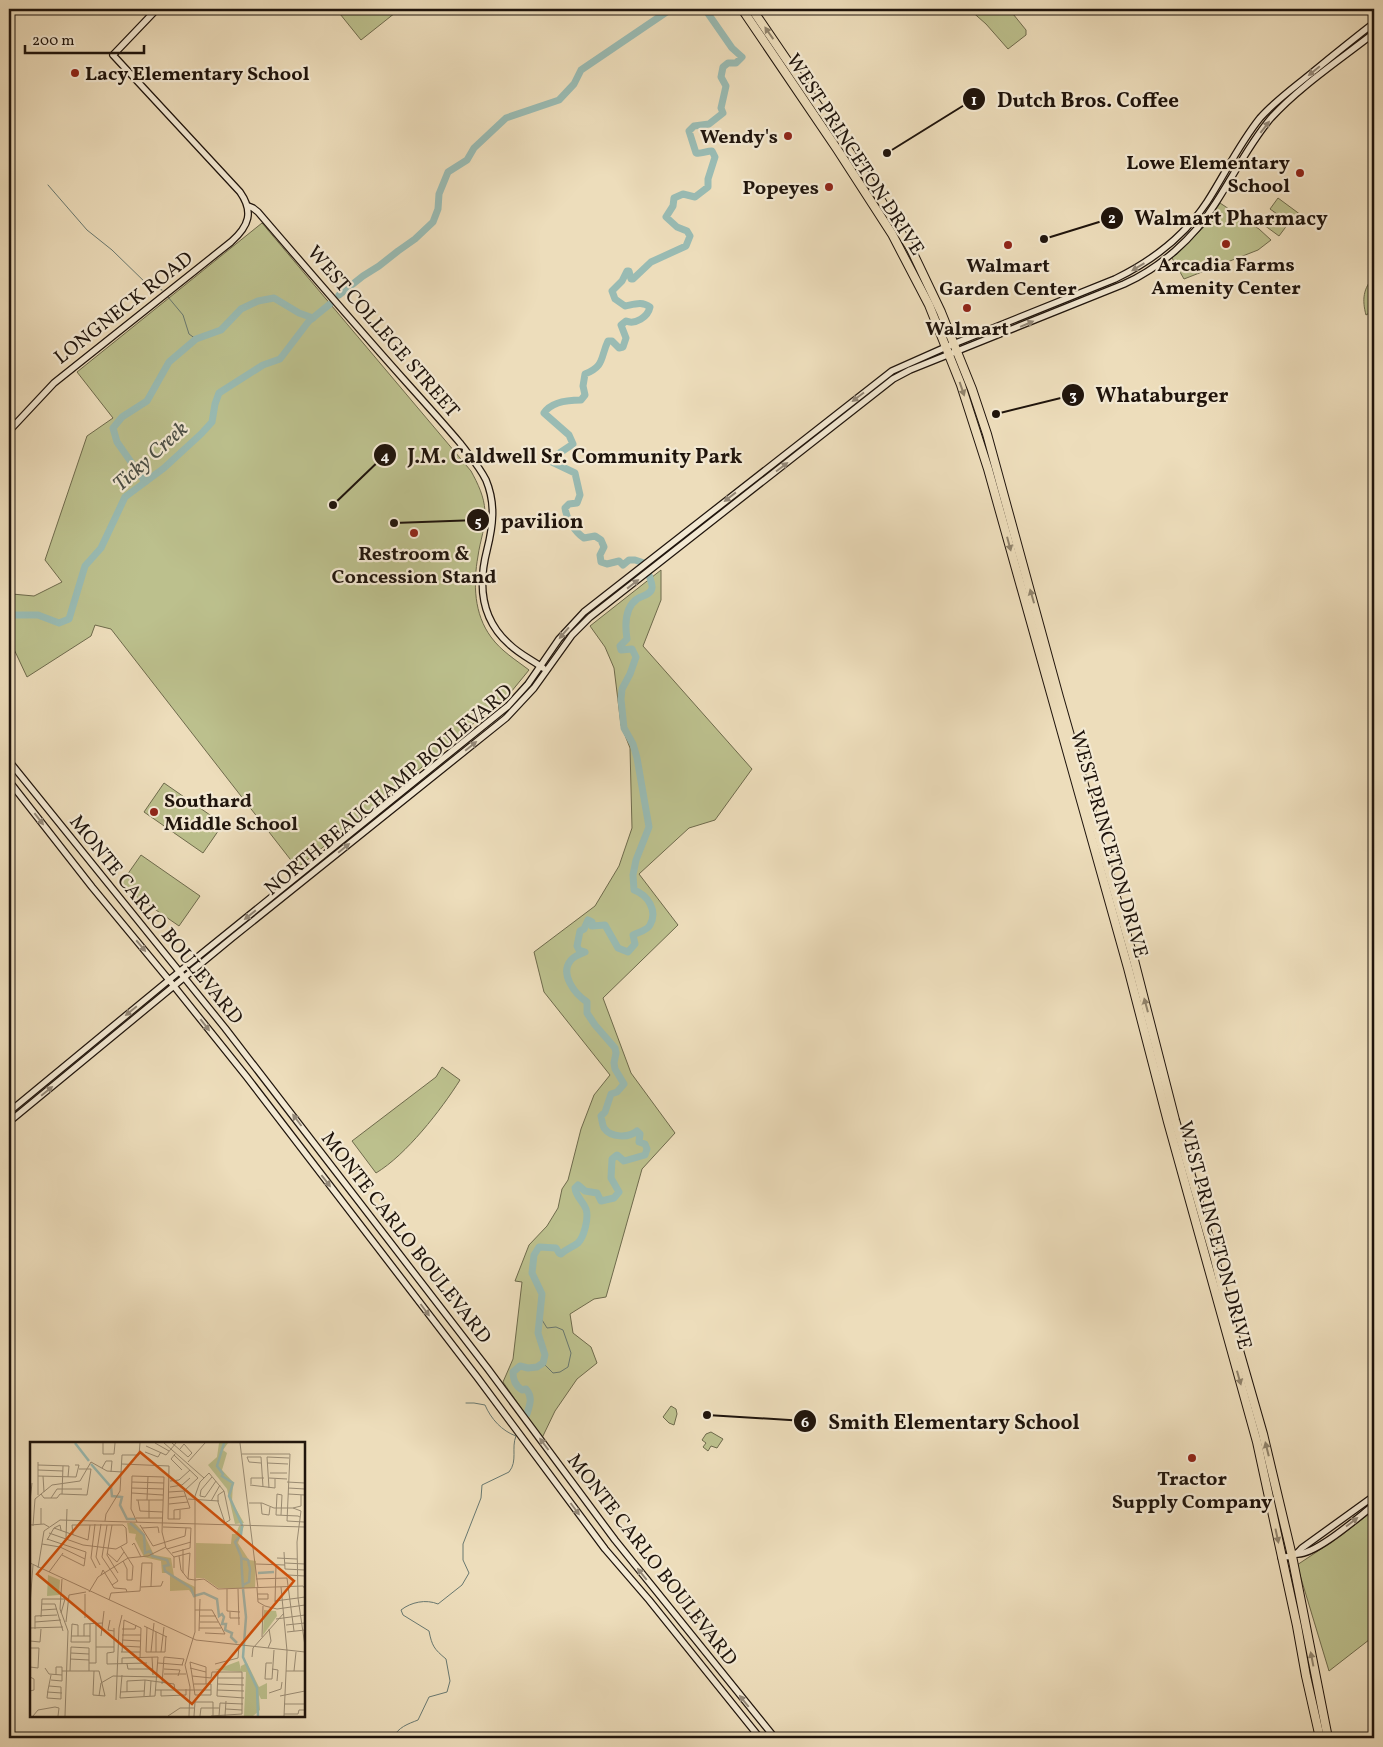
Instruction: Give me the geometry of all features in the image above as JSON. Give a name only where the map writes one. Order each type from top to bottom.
[{"type":"highway","name":"WEST PRINCETON DRIVE","points":[[742,9],[837,148],[892,234],[950,346],[957,352],[987,434],[1002,503],[1127,962],[1168,1122],[1257,1442],[1320,1738]]},
{"type":"highway","name":"WEST PRINCETON DRIVE","points":[[752,9],[868,179],[904,238],[935,298],[950,346],[949,355],[1002,503],[1134,960],[1178,1129],[1295,1555],[1328,1738]]},
{"type":"street","name":"WEST COLLEGE STREET","points":[[157,9],[113,56],[240,192],[248,206],[258,212],[448,430],[481,471],[490,492],[493,516],[493,527],[482,568],[481,580],[485,604],[493,625],[505,640],[516,650],[544,668]]},
{"type":"street","name":"NORTH BEAUCHAMP BOULEVARD","points":[[9,1122],[232,938],[506,718],[527,696],[568,628],[600,599],[892,371],[1091,290],[1136,268],[1162,251],[1203,207],[1239,148],[1260,119],[1284,95],[1374,23]]},
{"type":"street","name":"NORTH BEAUCHAMP BOULEVARD","points":[[9,1112],[501,712],[522,692],[572,635],[604,605],[883,387],[903,373],[1136,278],[1166,258],[1212,210],[1249,148],[1276,113],[1374,33]]},
{"type":"street","name":"LONGNECK ROAD","points":[[9,431],[57,381],[238,236],[247,221],[248,206]]},
{"type":"street","points":[[1091,290],[1094,296]]},
{"type":"street","points":[[1041,309],[1044,317]]},
{"type":"street","points":[[883,387],[882,383],[892,374],[892,371]]},
{"type":"street","name":"MONTE CARLO BOULEVARD","points":[[9,761],[272,1088],[488,1369],[615,1540],[775,1738]]},
{"type":"street","name":"MONTE CARLO BOULEVARD","points":[[9,781],[92,887],[246,1076],[465,1362],[605,1549],[649,1600],[760,1738]]},
{"type":"street","points":[[1295,1555],[1374,1496]]},
{"type":"street","points":[[1281,1557],[1305,1553],[1329,1539],[1374,1505]]},
{"type":"street","points":[[1325,1533],[1329,1539]]},
{"type":"green space","points":[[336,9],[400,9],[361,40]]},
{"type":"green space","points":[[969,9],[1009,9],[1026,30],[1026,35],[1008,49],[986,24]]},
{"type":"green space","points":[[1278,198],[1301,215],[1293,225],[1270,209]]},
{"type":"green space","name":"Arcadia Farms Amenity Center","points":[[1220,203],[1259,229],[1271,240],[1258,250],[1184,279],[1172,258],[1206,225]]},
{"type":"green space","points":[[1273,213],[1288,224],[1279,236],[1264,225]]},
{"type":"green space","points":[[262,223],[471,471],[482,495],[485,511],[485,522],[476,567],[475,588],[478,609],[485,628],[499,647],[529,670],[511,692],[403,783],[297,868],[111,629],[95,625],[91,636],[27,677],[12,645],[9,646],[9,596],[12,594],[34,596],[62,582],[45,560],[87,436],[113,418],[77,372]]},
{"type":"green space","points":[[1374,277],[1374,310],[1366,315],[1364,294]]},
{"type":"green space","points":[[661,570],[661,600],[643,646],[752,769],[715,820],[689,828],[639,874],[678,925],[603,998],[631,1073],[675,1133],[642,1169],[606,1297],[594,1299],[570,1314],[573,1333],[591,1347],[597,1363],[577,1379],[555,1411],[542,1438],[503,1382],[513,1359],[522,1282],[515,1281],[529,1245],[547,1226],[558,1208],[562,1189],[568,1180],[581,1129],[594,1095],[610,1075],[544,992],[534,952],[595,906],[619,866],[632,828],[630,748],[621,725],[614,668],[605,647],[590,626]]},
{"type":"green space","points":[[164,783],[223,824],[203,853],[144,812]]},
{"type":"green space","points":[[141,855],[200,896],[179,926],[120,885]]},
{"type":"green space","points":[[442,1067],[460,1080],[443,1105],[411,1144],[376,1173],[352,1141],[436,1077]]},
{"type":"green space","points":[[671,1406],[676,1409],[677,1414],[674,1425],[663,1417]]},
{"type":"green space","points":[[711,1432],[723,1439],[717,1448],[711,1446],[708,1451],[703,1447],[706,1443],[702,1440],[706,1434]]},
{"type":"green space","points":[[1374,1510],[1374,1636],[1329,1671],[1297,1565],[1342,1535]]},
{"type":"waterway","name":"Ticky Creek","points":[[339,295],[415,239],[433,222],[438,209],[439,194],[448,172],[467,160],[474,148],[506,118],[559,100],[574,84],[581,70],[671,9]]},
{"type":"waterway","points":[[527,1414],[530,1395],[526,1389],[522,1390],[516,1384],[513,1372],[520,1366],[528,1368],[537,1367],[543,1363],[545,1355],[538,1333],[542,1294],[532,1273],[534,1255],[539,1247],[556,1248],[561,1254],[578,1243],[585,1227],[587,1213],[575,1188],[578,1185],[585,1191],[597,1193],[601,1201],[614,1198],[619,1192],[611,1178],[612,1159],[617,1155],[624,1161],[645,1155],[647,1149],[645,1144],[639,1142],[640,1134],[637,1131],[629,1135],[620,1136],[611,1134],[603,1126],[601,1116],[605,1112],[611,1094],[617,1092],[624,1084],[615,1069],[615,1048],[595,1025],[587,1013],[587,1002],[570,983],[567,971],[568,965],[574,957],[585,952],[579,950],[577,946],[580,931],[584,929],[588,920],[592,922],[592,926],[605,925],[618,948],[628,952],[635,944],[633,935],[649,927],[653,914],[650,904],[644,896],[634,890],[633,875],[636,860],[649,827],[637,758],[633,744],[624,728],[621,699],[622,689],[636,657],[632,649],[621,650],[620,646],[627,639],[626,623],[630,607],[637,599],[650,592],[652,588],[651,583],[644,563],[635,560],[629,560],[623,565],[619,561],[607,564],[601,562],[600,555],[604,547],[601,540],[595,536],[584,538],[577,532],[567,516],[565,508],[569,504],[577,503],[580,495],[575,473],[552,462],[552,458],[573,444],[569,435],[544,413],[556,404],[581,400],[585,395],[583,386],[585,374],[599,365],[608,341],[612,341],[619,348],[623,347],[626,338],[621,325],[626,321],[637,321],[649,311],[650,307],[644,304],[625,306],[615,299],[612,291],[622,281],[627,271],[629,271],[631,279],[633,279],[651,262],[686,246],[690,236],[687,231],[677,227],[666,217],[673,206],[674,198],[683,194],[695,197],[708,187],[708,179],[715,157],[712,151],[696,153],[689,131],[694,126],[709,124],[723,113],[721,108],[726,86],[721,77],[723,67],[728,63],[736,63],[742,57],[732,48],[707,12],[707,9]]},
{"type":"waterway","points":[[48,185],[87,230],[112,250],[149,286],[162,290]]},
{"type":"waterway","points":[[168,297],[183,315],[189,334],[196,339]]},
{"type":"waterway","points":[[145,482],[117,442],[113,428],[122,417],[147,401],[169,362],[196,339],[221,330],[241,309],[258,301],[274,298],[299,313],[313,318]]},
{"type":"waterway","name":"Ticky Creek","points":[[9,615],[38,615],[59,623],[69,619],[85,566],[101,548],[125,497],[164,468],[212,422],[219,393],[263,365],[280,359],[309,321],[330,304]]},
{"type":"waterway","points":[[539,1315],[547,1328],[556,1327],[563,1330],[571,1353],[568,1367],[560,1372],[553,1373],[543,1363]]},
{"type":"waterway","points":[[393,1738],[400,1729],[418,1720],[429,1697],[447,1692],[450,1681],[446,1659],[434,1647],[429,1631],[403,1615],[401,1610],[419,1602],[438,1604],[462,1585],[469,1573],[463,1560],[463,1544],[481,1498],[482,1485],[509,1472],[514,1459],[516,1436],[498,1424],[490,1415],[485,1405],[466,1403]]},
{"type":"place","name":"Lacy Elementary School","points":[[75,73]]},
{"type":"place","name":"Wendy's","points":[[788,136]]},
{"type":"place","name":"Dutch Bros. Coffee","points":[[887,153]]},
{"type":"place","name":"Lowe Elementary School","points":[[1300,173]]},
{"type":"place","name":"Popeyes","points":[[829,187]]},
{"type":"place","name":"Walmart Pharmacy","points":[[1044,239]]},
{"type":"place","name":"Arcadia Farms Amenity Center","points":[[1226,244]]},
{"type":"place","name":"Walmart Garden Center","points":[[1008,245]]},
{"type":"place","name":"Walmart","points":[[967,308]]},
{"type":"place","name":"Whataburger","points":[[996,414]]},
{"type":"place","name":"J.M. Caldwell Sr. Community Park","points":[[333,505]]},
{"type":"place","name":"pavilion","points":[[394,523]]},
{"type":"place","name":"Restroom & Concession Stand","points":[[414,533]]},
{"type":"place","name":"Southard Middle School","points":[[154,812]]},
{"type":"place","name":"Smith Elementary School","points":[[707,1415]]},
{"type":"place","name":"Tractor Supply Company","points":[[1192,1458]]}]
